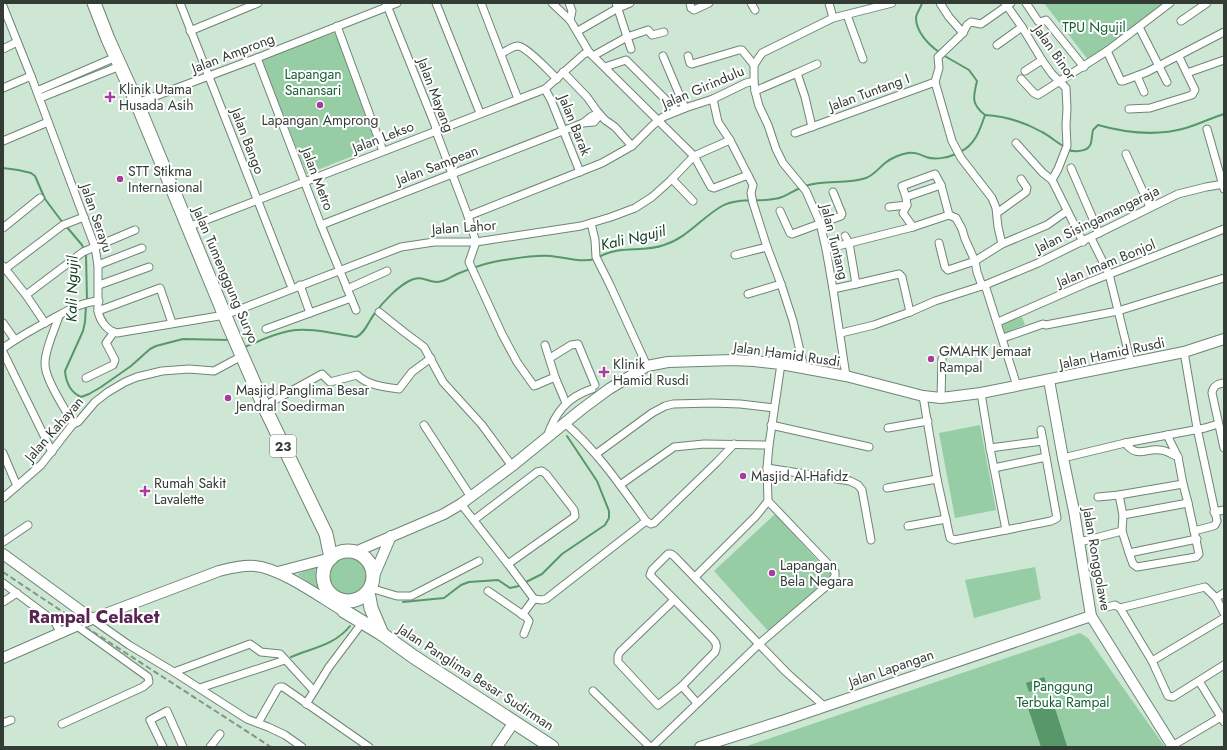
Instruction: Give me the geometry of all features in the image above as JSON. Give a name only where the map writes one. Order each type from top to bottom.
[{"type":"highway","name":"Jalan Tumenggung Suryo","points":[[94,3],[242,356],[264,406],[326,534],[331,558]]},
{"type":"highway","name":"Jalan Tumenggung Suryo","points":[[326,534],[352,552]]},
{"type":"highway","points":[[352,552],[342,552],[331,558],[324,570],[325,586],[334,597],[341,601],[355,600],[362,597],[370,586]]},
{"type":"highway","name":"23","points":[[352,552],[366,559],[372,568],[370,586]]},
{"type":"highway","name":"Jalan Panglima Besar Sudirman","points":[[370,586],[371,608],[382,634]]},
{"type":"highway","name":"Jalan Panglima Besar Sudirman","points":[[334,597],[344,611],[382,634],[514,722],[535,740],[552,747]]},
{"type":"street","name":"Jalan Bango","points":[[180,3],[292,288]]},
{"type":"street","points":[[190,30],[258,3]]},
{"type":"street","name":"Jalan Amprong","points":[[137,103],[257,58],[387,5],[396,3]]},
{"type":"street","points":[[436,3],[480,113]]},
{"type":"street","points":[[481,3],[518,99]]},
{"type":"street","points":[[552,3],[570,20],[591,54],[694,156],[712,188],[748,175]]},
{"type":"street","points":[[569,3],[572,11],[570,20]]},
{"type":"street","points":[[578,31],[617,6],[630,3]]},
{"type":"street","points":[[690,3],[694,10],[709,3]]},
{"type":"street","points":[[829,3],[833,18],[847,15],[875,5],[892,3]]},
{"type":"street","points":[[940,3],[949,17],[963,33]]},
{"type":"street","points":[[1026,3],[1038,21],[1040,22],[1046,20],[1084,67]]},
{"type":"street","points":[[1022,79],[1034,93],[1038,95],[1107,51],[1170,3]]},
{"type":"street","points":[[1181,21],[1207,3]]},
{"type":"street","points":[[1002,244],[996,208],[992,198],[961,158],[952,141],[935,82],[939,68],[938,57],[963,33],[967,25],[971,22],[981,24],[1007,4]]},
{"type":"street","name":"Jalan Binor","points":[[1007,4],[1042,60],[1052,74],[1061,81],[1066,88],[1065,149],[1058,170],[1052,180]]},
{"type":"street","name":"Jalan Mayang","points":[[387,5],[436,130],[468,216],[476,242]]},
{"type":"street","name":"Jalan Serayu","points":[[3,6],[95,247],[98,264],[99,285],[98,311]]},
{"type":"street","points":[[617,6],[631,49]]},
{"type":"street","points":[[847,15],[863,59]]},
{"type":"street","name":"Jalan Girindulu","points":[[468,216],[611,159],[632,146],[659,120],[677,111],[713,99],[746,83],[754,81],[754,65],[762,53],[833,18]]},
{"type":"street","points":[[337,26],[383,151]]},
{"type":"street","points":[[997,45],[1022,27]]},
{"type":"street","points":[[1139,27],[1158,67],[1167,82]]},
{"type":"street","points":[[591,54],[627,37],[648,30],[652,35],[664,32]]},
{"type":"street","points":[[1107,51],[1121,81],[1124,81],[1179,57],[1224,32]]},
{"type":"street","points":[[3,49],[17,42]]},
{"type":"street","points":[[501,54],[514,47],[521,47],[545,65],[556,78]]},
{"type":"street","points":[[688,56],[690,63],[692,64],[742,50],[754,65]]},
{"type":"street","name":"Jalan Lekso","points":[[188,226],[545,89],[584,54],[591,54]]},
{"type":"street","points":[[663,56],[685,108]]},
{"type":"street","points":[[1129,109],[1150,108],[1166,102],[1190,97],[1194,93],[1195,90],[1179,57]]},
{"type":"street","name":"Jalan Metro","points":[[257,58],[306,181],[321,225],[356,310]]},
{"type":"street","points":[[605,67],[626,60],[677,111]]},
{"type":"street","points":[[1025,72],[1042,60]]},
{"type":"street","points":[[1187,73],[1224,60]]},
{"type":"street","points":[[38,95],[118,62]]},
{"type":"street","points":[[755,91],[817,64]]},
{"type":"street","points":[[564,72],[587,97],[600,116],[614,127],[632,146]]},
{"type":"street","name":"Jalan Tuntang I","points":[[797,73],[805,97],[812,127]]},
{"type":"street","points":[[3,88],[31,76]]},
{"type":"street","points":[[1137,76],[1144,92]]},
{"type":"street","name":"Jalan Tuntang","points":[[754,81],[759,106],[777,152],[783,163],[806,191],[820,223],[834,289],[846,376]]},
{"type":"street","name":"Jalan Tuntang I","points":[[795,133],[935,82]]},
{"type":"street","name":"Jalan Barak","points":[[545,89],[551,100],[580,172]]},
{"type":"street","points":[[713,99],[718,122],[730,140],[753,186],[751,193],[753,203],[793,321],[804,368]]},
{"type":"street","name":"Jalan Sampean","points":[[321,225],[563,130],[582,123],[594,122],[600,116]]},
{"type":"street","points":[[3,140],[48,122]]},
{"type":"street","points":[[1207,129],[1223,186]]},
{"type":"street","points":[[694,156],[730,140]]},
{"type":"street","points":[[1016,143],[1052,180],[1083,242]]},
{"type":"street","points":[[1126,154],[1150,207]]},
{"type":"street","name":"Jalan Lahor","points":[[225,315],[402,247],[434,242],[476,242],[552,231],[591,223],[624,213],[652,197],[672,180],[694,156]]},
{"type":"street","points":[[1071,168],[1099,233]]},
{"type":"street","points":[[913,227],[903,213],[906,201],[902,186],[928,176],[935,174],[941,184],[949,215]]},
{"type":"street","points":[[997,213],[1026,192],[1027,188],[1020,179]]},
{"type":"street","points":[[672,180],[693,201]]},
{"type":"street","points":[[889,207],[906,201],[941,184]]},
{"type":"street","name":"Jalan Sisingamangaraja","points":[[841,334],[874,325],[1038,263],[1178,194],[1206,187],[1223,186]]},
{"type":"street","points":[[780,211],[791,234],[842,215],[833,192]]},
{"type":"street","points":[[3,228],[40,198]]},
{"type":"street","points":[[939,243],[944,267],[948,270],[975,261],[1002,244],[1047,225],[1067,211]]},
{"type":"street","points":[[826,249],[913,227],[949,215],[956,218],[975,261],[977,272],[998,322],[1017,386]]},
{"type":"street","points":[[45,323],[26,295],[4,267],[65,224],[84,217]]},
{"type":"street","points":[[591,223],[597,259],[613,290],[647,366]]},
{"type":"street","name":"Jalan Imam Bonjol","points":[[998,322],[1109,274],[1224,229]]},
{"type":"street","points":[[26,295],[85,251],[135,230]]},
{"type":"street","points":[[845,236],[849,244],[856,284]]},
{"type":"street","points":[[1091,238],[1109,274],[1131,363]]},
{"type":"street","points":[[476,242],[469,262],[502,334],[517,362],[534,386],[555,377]]},
{"type":"street","points":[[735,255],[767,247]]},
{"type":"street","points":[[98,264],[142,248]]},
{"type":"street","points":[[99,285],[149,267]]},
{"type":"street","points":[[347,289],[387,272]]},
{"type":"street","points":[[834,289],[900,274],[910,312]]},
{"type":"street","points":[[1003,338],[1043,324],[1046,325],[1118,311],[1224,278]]},
{"type":"street","points":[[748,294],[781,284]]},
{"type":"street","points":[[300,285],[310,313]]},
{"type":"street","points":[[172,323],[160,288],[98,311],[102,322],[114,332],[131,331],[225,315]]},
{"type":"street","points":[[266,329],[351,298]]},
{"type":"street","points":[[3,348],[45,323],[82,304],[99,300]]},
{"type":"street","points":[[379,312],[424,347],[443,382],[482,425],[512,466]]},
{"type":"street","points":[[59,316],[45,358],[45,368],[48,377],[73,424]]},
{"type":"street","points":[[3,323],[15,340]]},
{"type":"street","points":[[86,378],[113,365],[114,360],[106,343],[114,332]]},
{"type":"street","name":"Jalan Hamid Rusdi","points":[[352,552],[444,514],[461,504],[512,466],[608,389],[647,366],[668,362],[733,360],[781,364],[846,376],[922,396],[942,398],[981,393],[1184,352],[1224,339]]},
{"type":"street","points":[[550,358],[571,346],[578,344],[590,388],[592,402]]},
{"type":"street","points":[[545,345],[555,377],[566,403]]},
{"type":"street","points":[[3,352],[52,452]]},
{"type":"street","points":[[1184,352],[1197,428],[1217,521],[1215,525],[1194,531]]},
{"type":"street","name":"Jalan Kahayan","points":[[3,498],[41,465],[73,424],[78,422],[95,402],[108,392],[137,377],[162,371],[189,369],[214,371],[242,356]]},
{"type":"street","points":[[264,406],[322,374],[330,382],[357,375],[362,380],[381,386],[399,389],[412,372],[431,358]]},
{"type":"street","points":[[942,359],[942,398]]},
{"type":"street","points":[[695,577],[756,516],[768,500],[767,468],[769,445],[781,364]]},
{"type":"street","name":"Jalan Ronggolawe","points":[[1049,380],[1080,542],[1091,616],[1173,746]]},
{"type":"street","points":[[1224,383],[1215,386],[1212,393],[1224,448]]},
{"type":"street","points":[[547,437],[552,424],[566,403],[577,394],[590,388]]},
{"type":"street","points":[[981,393],[1006,530]]},
{"type":"street","points":[[922,396],[928,421],[937,479],[952,540],[985,535],[1052,521],[1057,518],[1040,430]]},
{"type":"street","points":[[596,454],[652,412],[665,406],[673,404],[712,403],[740,404],[774,408]]},
{"type":"street","points":[[888,428],[928,421]]},
{"type":"street","points":[[565,423],[581,437],[596,454],[646,521],[651,524],[654,523],[718,462],[734,444]]},
{"type":"street","points":[[1063,458],[1125,443],[1197,428],[1205,428],[1218,424]]},
{"type":"street","points":[[424,425],[471,497]]},
{"type":"street","points":[[771,425],[869,447]]},
{"type":"street","points":[[1119,495],[1123,515],[1122,531],[1133,564],[1137,567],[1196,557],[1200,552],[1183,484],[1178,457],[1168,435]]},
{"type":"street","points":[[990,448],[1043,441]]},
{"type":"street","points":[[1125,443],[1129,448],[1138,452],[1161,450],[1178,457]]},
{"type":"street","points":[[620,486],[674,447],[704,444],[769,445]]},
{"type":"street","points":[[3,453],[17,486]]},
{"type":"street","points":[[994,468],[1046,457]]},
{"type":"street","points":[[767,468],[850,482],[858,485],[862,490],[871,540]]},
{"type":"street","points":[[474,520],[537,472],[542,471],[574,510],[575,516],[573,518],[508,564]]},
{"type":"street","points":[[887,488],[937,479]]},
{"type":"street","points":[[1098,497],[1183,484]]},
{"type":"street","points":[[594,691],[651,747],[759,644],[831,582],[835,576],[835,572],[768,500]]},
{"type":"street","points":[[1123,515],[1188,503]]},
{"type":"street","points":[[461,504],[534,599],[542,600],[546,599],[646,521]]},
{"type":"street","points":[[1214,512],[1224,510]]},
{"type":"street","points":[[908,526],[946,519]]},
{"type":"street","points":[[3,542],[28,525]]},
{"type":"street","points":[[1080,542],[1122,531]]},
{"type":"street","points":[[390,536],[370,586],[397,596],[412,596],[479,562]]},
{"type":"street","points":[[1129,553],[1197,539]]},
{"type":"street","points":[[3,554],[129,645],[200,688],[247,719],[285,735],[302,747]]},
{"type":"street","points":[[674,600],[620,652],[617,659],[618,662],[658,705],[682,686],[715,652],[717,647],[715,641],[650,575],[652,570],[662,559],[668,554],[671,554],[786,672],[824,706]]},
{"type":"street","points":[[278,572],[331,558]]},
{"type":"street","points":[[3,658],[92,619],[219,571],[237,567],[256,566],[278,572],[344,611]]},
{"type":"street","points":[[3,584],[54,621],[61,633]]},
{"type":"street","points":[[1120,608],[1202,587],[1207,588],[1216,598],[1224,613]]},
{"type":"street","points":[[488,591],[529,621],[524,634]]},
{"type":"street","points":[[3,602],[17,593]]},
{"type":"street","points":[[1216,598],[1224,593]]},
{"type":"street","points":[[317,595],[334,597]]},
{"type":"street","points":[[522,615],[534,599]]},
{"type":"street","points":[[1103,608],[1115,605],[1120,608],[1152,660],[1168,696],[1170,697],[1173,697],[1224,665]]},
{"type":"street","name":"Jalan Lapangan","points":[[700,747],[1091,616]]},
{"type":"street","points":[[1152,660],[1224,618]]},
{"type":"street","points":[[306,704],[329,667],[362,623]]},
{"type":"street","points":[[62,724],[143,687],[149,682],[148,677],[77,626]]},
{"type":"street","points":[[174,672],[250,644],[261,652],[280,654],[314,691]]},
{"type":"street","points":[[200,688],[285,660]]},
{"type":"street","points":[[1173,746],[1223,720],[1199,681]]},
{"type":"street","points":[[682,686],[697,703]]},
{"type":"street","points":[[258,723],[278,688],[283,687],[369,747]]},
{"type":"street","points":[[163,747],[150,720],[167,711],[183,747]]},
{"type":"street","points":[[3,723],[11,720]]},
{"type":"street","points":[[497,747],[514,722]]},
{"type":"street","points":[[210,747],[220,734]]},
{"type":"green space","name":"TPU Ngujil","points":[[1044,3],[1167,3],[1089,61]]},
{"type":"green space","name":"Lapangan Sanansari","points":[[334,33],[336,34],[378,146],[307,174],[262,62],[264,58]]},
{"type":"green space","points":[[1022,317],[1025,325],[1005,333],[1002,324]]},
{"type":"green space","points":[[980,425],[996,510],[955,518],[939,433]]},
{"type":"green space","name":"Lapangan Bela Negara","points":[[775,514],[831,575],[769,632],[714,571]]},
{"type":"green space","points":[[349,558],[362,564],[368,577],[362,590],[349,596],[336,590],[330,577],[336,564]]},
{"type":"green space","points":[[319,565],[318,576],[319,589],[298,574]]},
{"type":"green space","points":[[1035,567],[1041,599],[974,618],[965,580]]},
{"type":"green space","name":"Panggung Terbuka Rampal","points":[[1080,633],[1088,638],[1165,747],[744,747]]},
{"type":"shaded area","points":[[1044,677],[1047,685],[1045,687],[1029,692],[1026,683]]},
{"type":"shaded area","points":[[1052,699],[1067,746],[1065,747],[1041,747],[1028,708]]},
{"type":"waterway","points":[[922,3],[916,16],[918,28],[927,42],[939,52]]},
{"type":"waterway","points":[[943,55],[969,70],[977,81],[974,100],[977,107],[985,115]]},
{"type":"waterway","name":"Kali Ngujil","points":[[1068,150],[1078,151],[1088,148],[1091,143],[1093,130],[1098,125],[1131,132],[1153,133],[1186,128],[1224,114]]},
{"type":"waterway","name":"Kali Ngujil","points":[[960,152],[973,141],[979,131],[985,115],[1007,118],[1028,125],[1065,147]]},
{"type":"waterway","name":"Kali Ngujil","points":[[805,186],[866,178],[890,159],[905,154],[915,153],[930,158],[945,157],[956,154]]},
{"type":"waterway","name":"Kali Ngujil","points":[[3,168],[31,173],[35,176],[45,199],[63,223]]},
{"type":"waterway","name":"Kali Ngujil","points":[[599,257],[615,251],[648,249],[664,245],[680,238],[714,211],[729,203],[736,201],[775,199],[801,188]]},
{"type":"waterway","name":"Kali Ngujil","points":[[66,226],[82,245],[84,250]]},
{"type":"waterway","name":"Kali Ngujil","points":[[86,254],[87,301]]},
{"type":"waterway","name":"Kali Ngujil","points":[[245,347],[277,334],[297,330],[314,330],[356,337],[362,333],[375,313],[391,295],[401,286],[418,278],[433,282],[440,282],[474,267],[498,261],[527,257],[550,256],[584,260],[595,259]]},
{"type":"waterway","name":"Kali Ngujil","points":[[86,306],[83,331],[65,371],[69,387],[74,393],[81,397],[101,387],[156,346],[183,339],[229,340]]},
{"type":"waterway","points":[[526,582],[542,574],[562,554],[605,525],[609,518],[609,511],[597,481],[567,436]]},
{"type":"waterway","points":[[403,602],[444,598],[461,585],[469,582],[498,580],[510,588],[519,586]]},
{"type":"waterway","points":[[291,657],[330,642],[337,638],[350,626]]},
{"type":"railway","points":[[3,572],[271,747]]},
{"type":"place","name":"Klinik Utama Husada Asih","points":[[110,97]]},
{"type":"place","name":"Lapangan Amprong","points":[[320,105]]},
{"type":"place","name":"STT Stikma Internasional","points":[[120,179]]},
{"type":"place","name":"GMAHK Jemaat Rampal","points":[[931,359]]},
{"type":"place","name":"Klinik Hamid Rusdi","points":[[604,372]]},
{"type":"place","name":"Masjid Panglima Besar Jendral Soedirman","points":[[228,398]]},
{"type":"place","name":"Masjid Al-Hafidz","points":[[743,476]]},
{"type":"place","name":"Rumah Sakit Lavalette","points":[[145,491]]},
{"type":"place","name":"Lapangan Bela Negara","points":[[772,573]]},
{"type":"district","name":"Rampal Celaket","points":[[94,617]]}]
